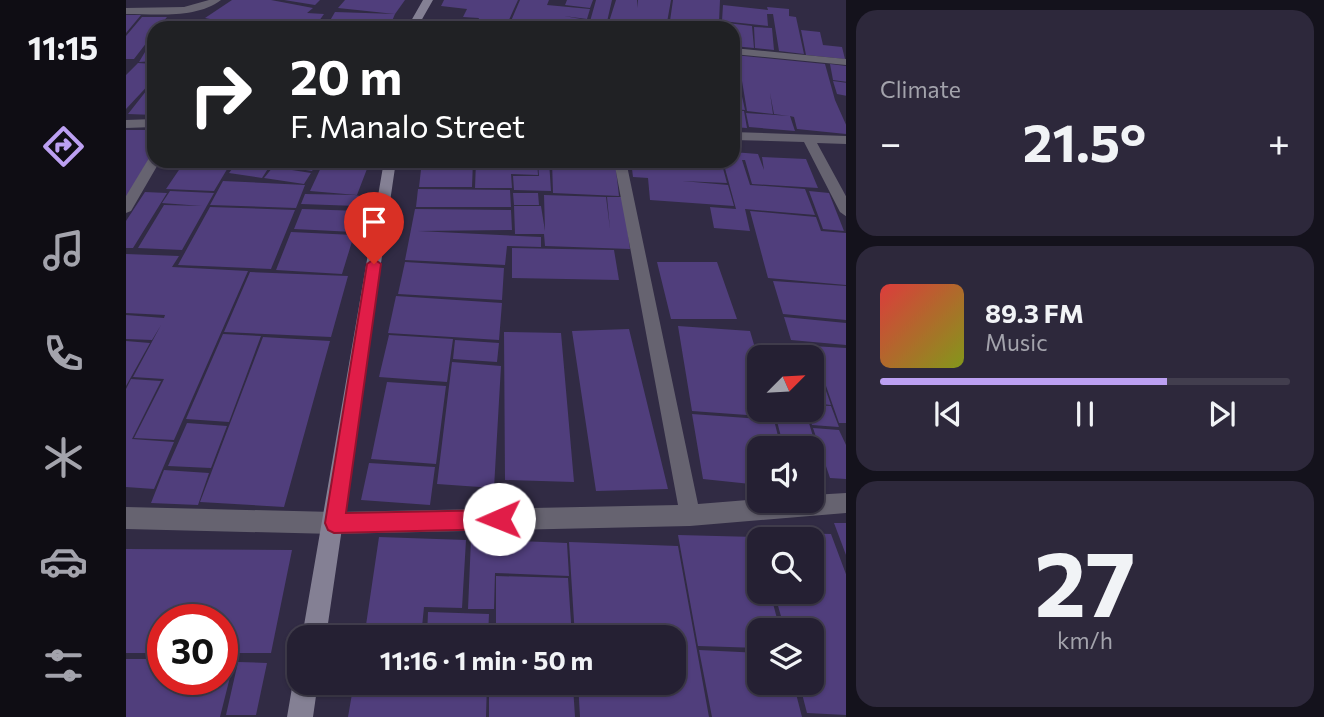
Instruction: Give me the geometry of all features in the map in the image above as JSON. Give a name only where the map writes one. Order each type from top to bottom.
[{"type":"street","points":[[126,11],[182,10],[216,0]]},
{"type":"street","points":[[416,21],[428,0]]},
{"type":"street","points":[[740,52],[846,62]]},
{"type":"street","points":[[126,124],[147,123]]},
{"type":"street","points":[[740,136],[846,139]]},
{"type":"street","points":[[808,138],[846,212]]},
{"type":"street","points":[[126,208],[150,168]]},
{"type":"street","points":[[316,625],[389,168]]},
{"type":"street","points":[[621,168],[690,515]]},
{"type":"street","points":[[126,518],[334,523],[690,515],[846,503]]},
{"type":"street","points":[[300,717],[304,695]]},
{"type":"building","points":[[232,0],[271,0],[313,8],[307,13],[324,14],[319,21],[220,21],[205,18]]},
{"type":"building","points":[[284,0],[320,0],[315,5]]},
{"type":"building","points":[[345,0],[405,0],[395,14],[338,8]]},
{"type":"building","points":[[444,0],[518,0],[508,21],[478,21],[479,18],[463,17],[467,9],[441,6]]},
{"type":"building","points":[[520,0],[549,0],[547,5],[590,9],[587,19],[564,16],[581,19],[580,21],[511,21]]},
{"type":"building","points":[[567,0],[593,0],[590,8],[565,5]]},
{"type":"building","points":[[596,0],[612,0],[607,21],[590,21]]},
{"type":"building","points":[[616,0],[637,0],[637,8],[638,0],[671,0],[667,21],[609,21]]},
{"type":"building","points":[[673,0],[720,0],[719,21],[670,21]]},
{"type":"building","points":[[723,5],[768,10],[767,7],[789,9],[789,16],[796,17],[804,54],[779,51],[773,14],[767,14],[768,26],[722,21]]},
{"type":"building","points":[[335,12],[395,14],[392,21],[330,21]]},
{"type":"building","points":[[126,15],[141,15],[126,33]]},
{"type":"building","points":[[142,17],[167,17],[164,21],[147,21],[147,42],[134,59],[126,59],[126,36]]},
{"type":"building","points":[[167,19],[186,19],[185,21],[166,21]]},
{"type":"building","points":[[740,25],[752,26],[754,48],[740,47]]},
{"type":"building","points":[[754,27],[772,28],[774,50],[755,48]]},
{"type":"building","points":[[801,30],[820,32],[823,45],[842,47],[845,59],[806,55]]},
{"type":"building","points":[[147,49],[147,61],[139,62]]},
{"type":"building","points":[[740,56],[825,64],[835,100],[846,125],[846,134],[797,129],[794,117],[790,116],[795,131],[749,127],[746,113],[789,116],[774,114],[770,93],[773,114],[747,111]]},
{"type":"building","points":[[138,63],[147,64],[147,86],[126,109],[126,75]]},
{"type":"building","points":[[830,64],[846,66],[846,82],[833,80]]},
{"type":"building","points":[[833,81],[846,83],[846,96],[837,94]]},
{"type":"building","points":[[740,88],[745,110],[740,110]]},
{"type":"building","points":[[147,90],[147,115],[128,114]]},
{"type":"building","points":[[740,111],[744,111],[747,128],[740,128]]},
{"type":"building","points":[[126,130],[147,130],[147,162],[126,198]]},
{"type":"building","points":[[740,153],[758,154],[764,170],[762,157],[806,159],[818,188],[752,184],[745,160],[742,160],[750,185],[805,189],[815,215],[745,209],[750,231],[714,228],[710,207],[736,209],[725,168],[740,168]]},
{"type":"building","points":[[180,168],[228,168],[214,191],[166,189]]},
{"type":"building","points":[[233,168],[268,168],[262,178],[229,173]]},
{"type":"building","points":[[272,168],[311,173],[304,184],[264,178]]},
{"type":"building","points":[[293,168],[314,168],[312,171]]},
{"type":"building","points":[[321,168],[367,168],[357,195],[310,191]]},
{"type":"building","points":[[421,168],[473,168],[472,187],[419,187]]},
{"type":"building","points":[[476,168],[538,168],[538,175],[511,174],[512,188],[475,188]]},
{"type":"building","points":[[538,168],[549,168],[551,191],[514,190],[513,176],[539,176]]},
{"type":"building","points":[[552,168],[616,168],[619,196],[553,193]]},
{"type":"building","points":[[632,168],[723,168],[727,183],[682,181],[728,185],[734,206],[650,200],[648,178],[633,177]]},
{"type":"building","points":[[223,181],[305,185],[296,208],[210,205]]},
{"type":"building","points":[[418,189],[510,190],[511,207],[416,207]]},
{"type":"building","points":[[170,191],[214,193],[182,250],[138,248],[164,205],[202,206],[162,203]]},
{"type":"building","points":[[809,191],[829,193],[844,231],[823,229]]},
{"type":"building","points":[[145,192],[167,193],[133,248],[126,248],[126,221]]},
{"type":"building","points":[[513,193],[538,193],[539,205],[514,205]]},
{"type":"building","points":[[305,194],[360,196],[357,206],[301,204]]},
{"type":"building","points":[[544,195],[606,197],[610,229],[607,197],[623,197],[630,249],[545,246],[544,234],[515,234],[514,206],[541,206],[545,231]]},
{"type":"building","points":[[210,207],[295,210],[271,269],[178,265]]},
{"type":"building","points":[[302,209],[360,211],[354,232],[294,229]]},
{"type":"building","points":[[415,209],[511,210],[512,230],[418,231],[541,237],[541,247],[507,246],[505,265],[405,260]]},
{"type":"building","points":[[750,211],[816,217],[821,231],[846,233],[846,285],[768,278]]},
{"type":"building","points":[[291,232],[354,235],[342,274],[276,270]]},
{"type":"building","points":[[512,248],[614,250],[619,280],[512,278]]},
{"type":"building","points":[[126,254],[179,256],[172,267],[248,271],[174,440],[134,438],[164,379],[133,377],[161,325],[152,340],[126,339],[126,315],[164,318],[165,315],[126,313]]},
{"type":"building","points":[[405,262],[504,268],[502,300],[398,294]]},
{"type":"building","points":[[657,262],[717,262],[737,319],[671,319]]},
{"type":"building","points":[[250,272],[348,276],[331,337],[224,332]]},
{"type":"building","points":[[773,281],[846,286],[846,320],[783,314]]},
{"type":"building","points":[[396,296],[502,303],[499,340],[388,333]]},
{"type":"building","points":[[784,317],[846,323],[846,345],[791,340]]},
{"type":"building","points":[[678,326],[750,331],[754,345],[747,345],[747,415],[692,411]]},
{"type":"building","points":[[629,329],[668,489],[596,491],[572,331]]},
{"type":"building","points":[[504,332],[561,333],[574,482],[505,480]]},
{"type":"building","points":[[223,334],[261,336],[229,422],[186,419]]},
{"type":"building","points":[[389,335],[453,339],[447,382],[379,377]]},
{"type":"building","points":[[263,337],[330,341],[284,507],[200,502]]},
{"type":"building","points":[[455,340],[499,343],[497,362],[453,359]]},
{"type":"building","points":[[126,341],[150,343],[126,386]]},
{"type":"building","points":[[824,347],[846,348],[846,423],[839,423],[824,380]]},
{"type":"building","points":[[452,362],[501,366],[494,488],[437,484]]},
{"type":"building","points":[[131,379],[161,381],[132,439],[174,442],[154,489],[126,487],[126,389]]},
{"type":"building","points":[[387,382],[446,386],[436,464],[371,459]]},
{"type":"building","points":[[824,385],[831,405],[824,404]]},
{"type":"building","points":[[824,406],[831,406],[839,427],[812,425],[811,422],[824,422]]},
{"type":"building","points":[[692,414],[747,418],[747,422],[774,422],[778,436],[747,436],[747,484],[703,479]]},
{"type":"building","points":[[777,422],[809,422],[813,436],[781,436]]},
{"type":"building","points":[[187,423],[227,426],[211,468],[168,466]]},
{"type":"building","points":[[813,428],[839,430],[846,445],[846,479],[830,478],[824,460],[824,436],[816,436]]},
{"type":"building","points":[[369,463],[435,467],[430,505],[361,500]]},
{"type":"building","points":[[164,470],[209,473],[198,505],[151,503]]},
{"type":"building","points":[[834,523],[846,523],[846,555]]},
{"type":"building","points":[[824,534],[831,534],[846,574],[846,715],[807,713],[802,695],[824,695],[824,618],[782,618],[777,604],[824,604]]},
{"type":"building","points":[[678,535],[747,537],[747,604],[773,604],[777,618],[747,618],[747,648],[698,646]]},
{"type":"building","points":[[379,537],[466,540],[462,608],[424,607],[422,625],[366,625]]},
{"type":"building","points":[[471,539],[567,543],[569,576],[495,573],[494,609],[468,609]]},
{"type":"building","points":[[569,542],[678,546],[709,717],[580,717],[579,695],[686,695],[686,625],[574,625]]},
{"type":"building","points":[[126,549],[292,550],[271,653],[238,653],[238,604],[147,604],[147,653],[126,653]]},
{"type":"building","points":[[496,576],[568,578],[571,625],[496,625]]},
{"type":"building","points":[[428,612],[489,614],[489,625],[427,625]]},
{"type":"building","points":[[699,650],[747,652],[747,695],[796,695],[802,717],[712,717]]},
{"type":"building","points":[[126,659],[147,659],[147,695],[226,695],[220,717],[126,717]]},
{"type":"building","points":[[238,662],[267,663],[256,715],[226,715],[231,695],[238,695]]},
{"type":"building","points":[[352,695],[487,695],[486,717],[348,717]]},
{"type":"building","points":[[489,695],[574,695],[575,717],[489,717]]},
{"type":"route","points":[[374,264],[334,523],[499,519]]}]
